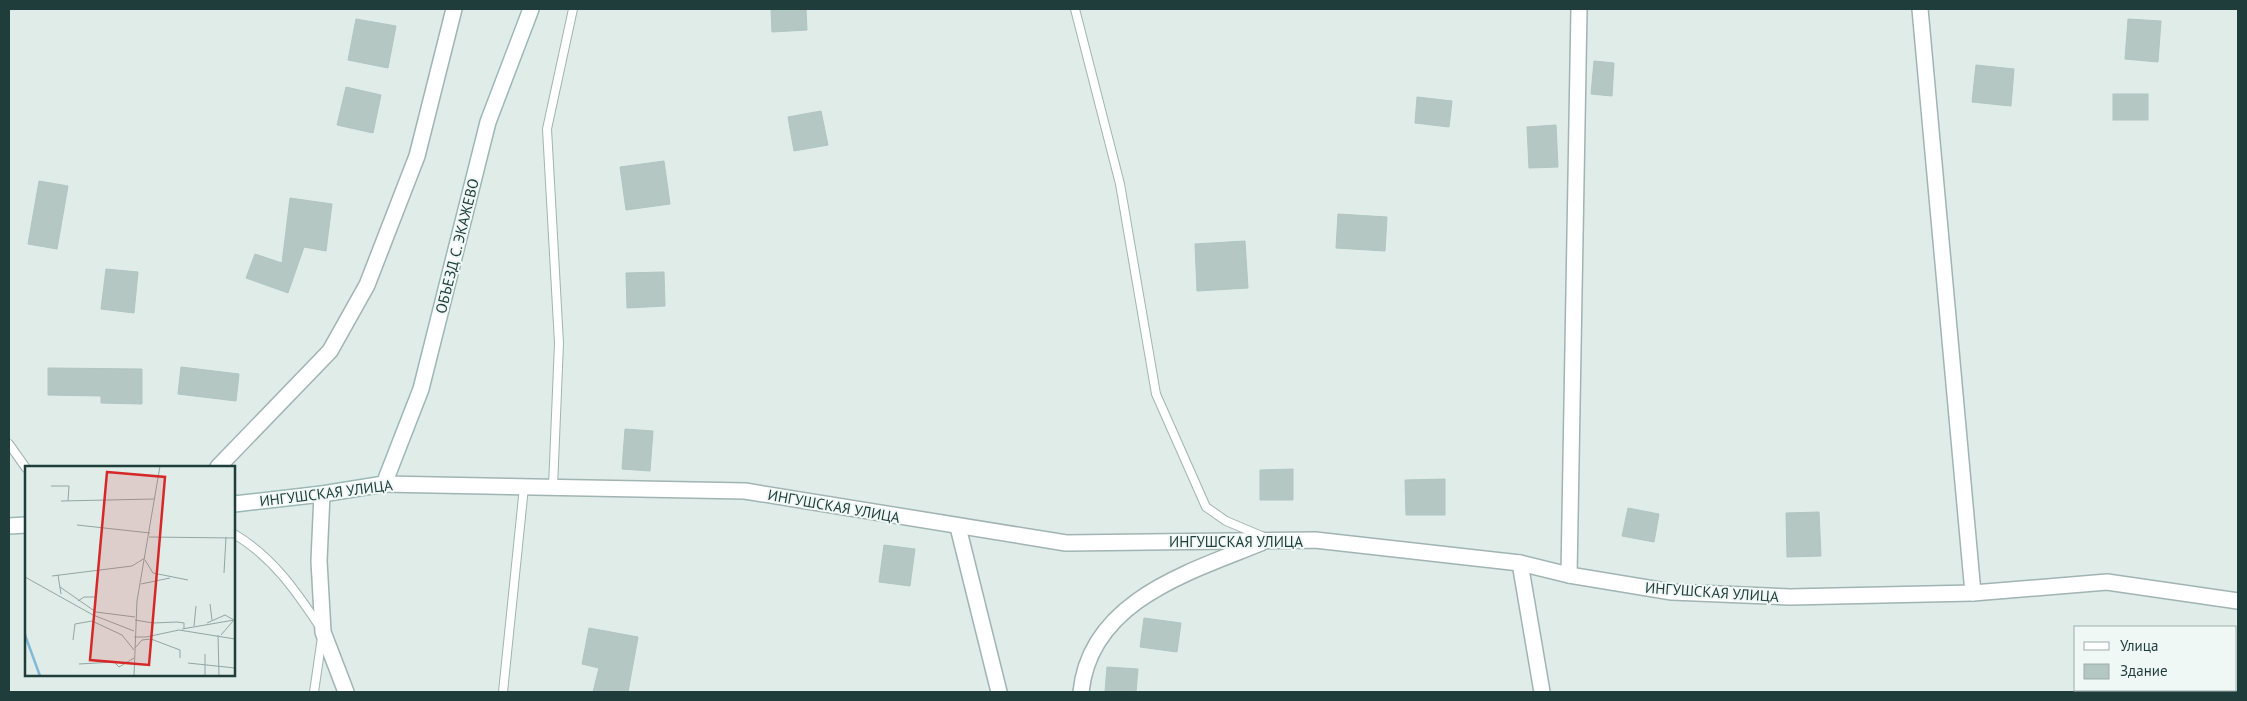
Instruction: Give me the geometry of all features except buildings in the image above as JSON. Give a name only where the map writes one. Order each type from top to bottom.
[{"type":"street","points":[[219,466],[330,351],[367,285],[417,156],[454,9]]},
{"type":"street","name":"ОБЪЕЗД С. ЭКАЖЕВО","points":[[384,484],[421,389],[488,122],[532,9]]},
{"type":"street","points":[[1569,576],[1579,9]]},
{"type":"street","points":[[1920,9],[1973,593]]},
{"type":"street","name":"ИНГУШСКАЯ УЛИЦА","points":[[235,504],[322,494],[384,484],[744,492],[1066,543],[1315,540],[1520,563],[1569,576],[1682,593],[1790,597],[1973,593],[2107,582],[2238,601]]},
{"type":"street","points":[[322,494],[319,561],[323,632],[346,692]]},
{"type":"street","points":[[9,526],[25,525]]},
{"type":"street","points":[[958,527],[999,692]]},
{"type":"street","points":[[1082,692],[1083,678],[1093,650],[1106,628],[1125,610],[1151,591],[1187,572],[1270,540]]},
{"type":"street","points":[[1520,563],[1542,692]]},
{"type":"lane","points":[[553,487],[558,343],[547,129],[573,9]]},
{"type":"lane","points":[[1075,9],[1120,184],[1156,394],[1206,506],[1226,522],[1270,540]]},
{"type":"lane","points":[[9,444],[25,467]]},
{"type":"lane","points":[[503,692],[524,487]]},
{"type":"lane","points":[[235,535],[269,560],[293,586],[323,632],[314,692]]}]
